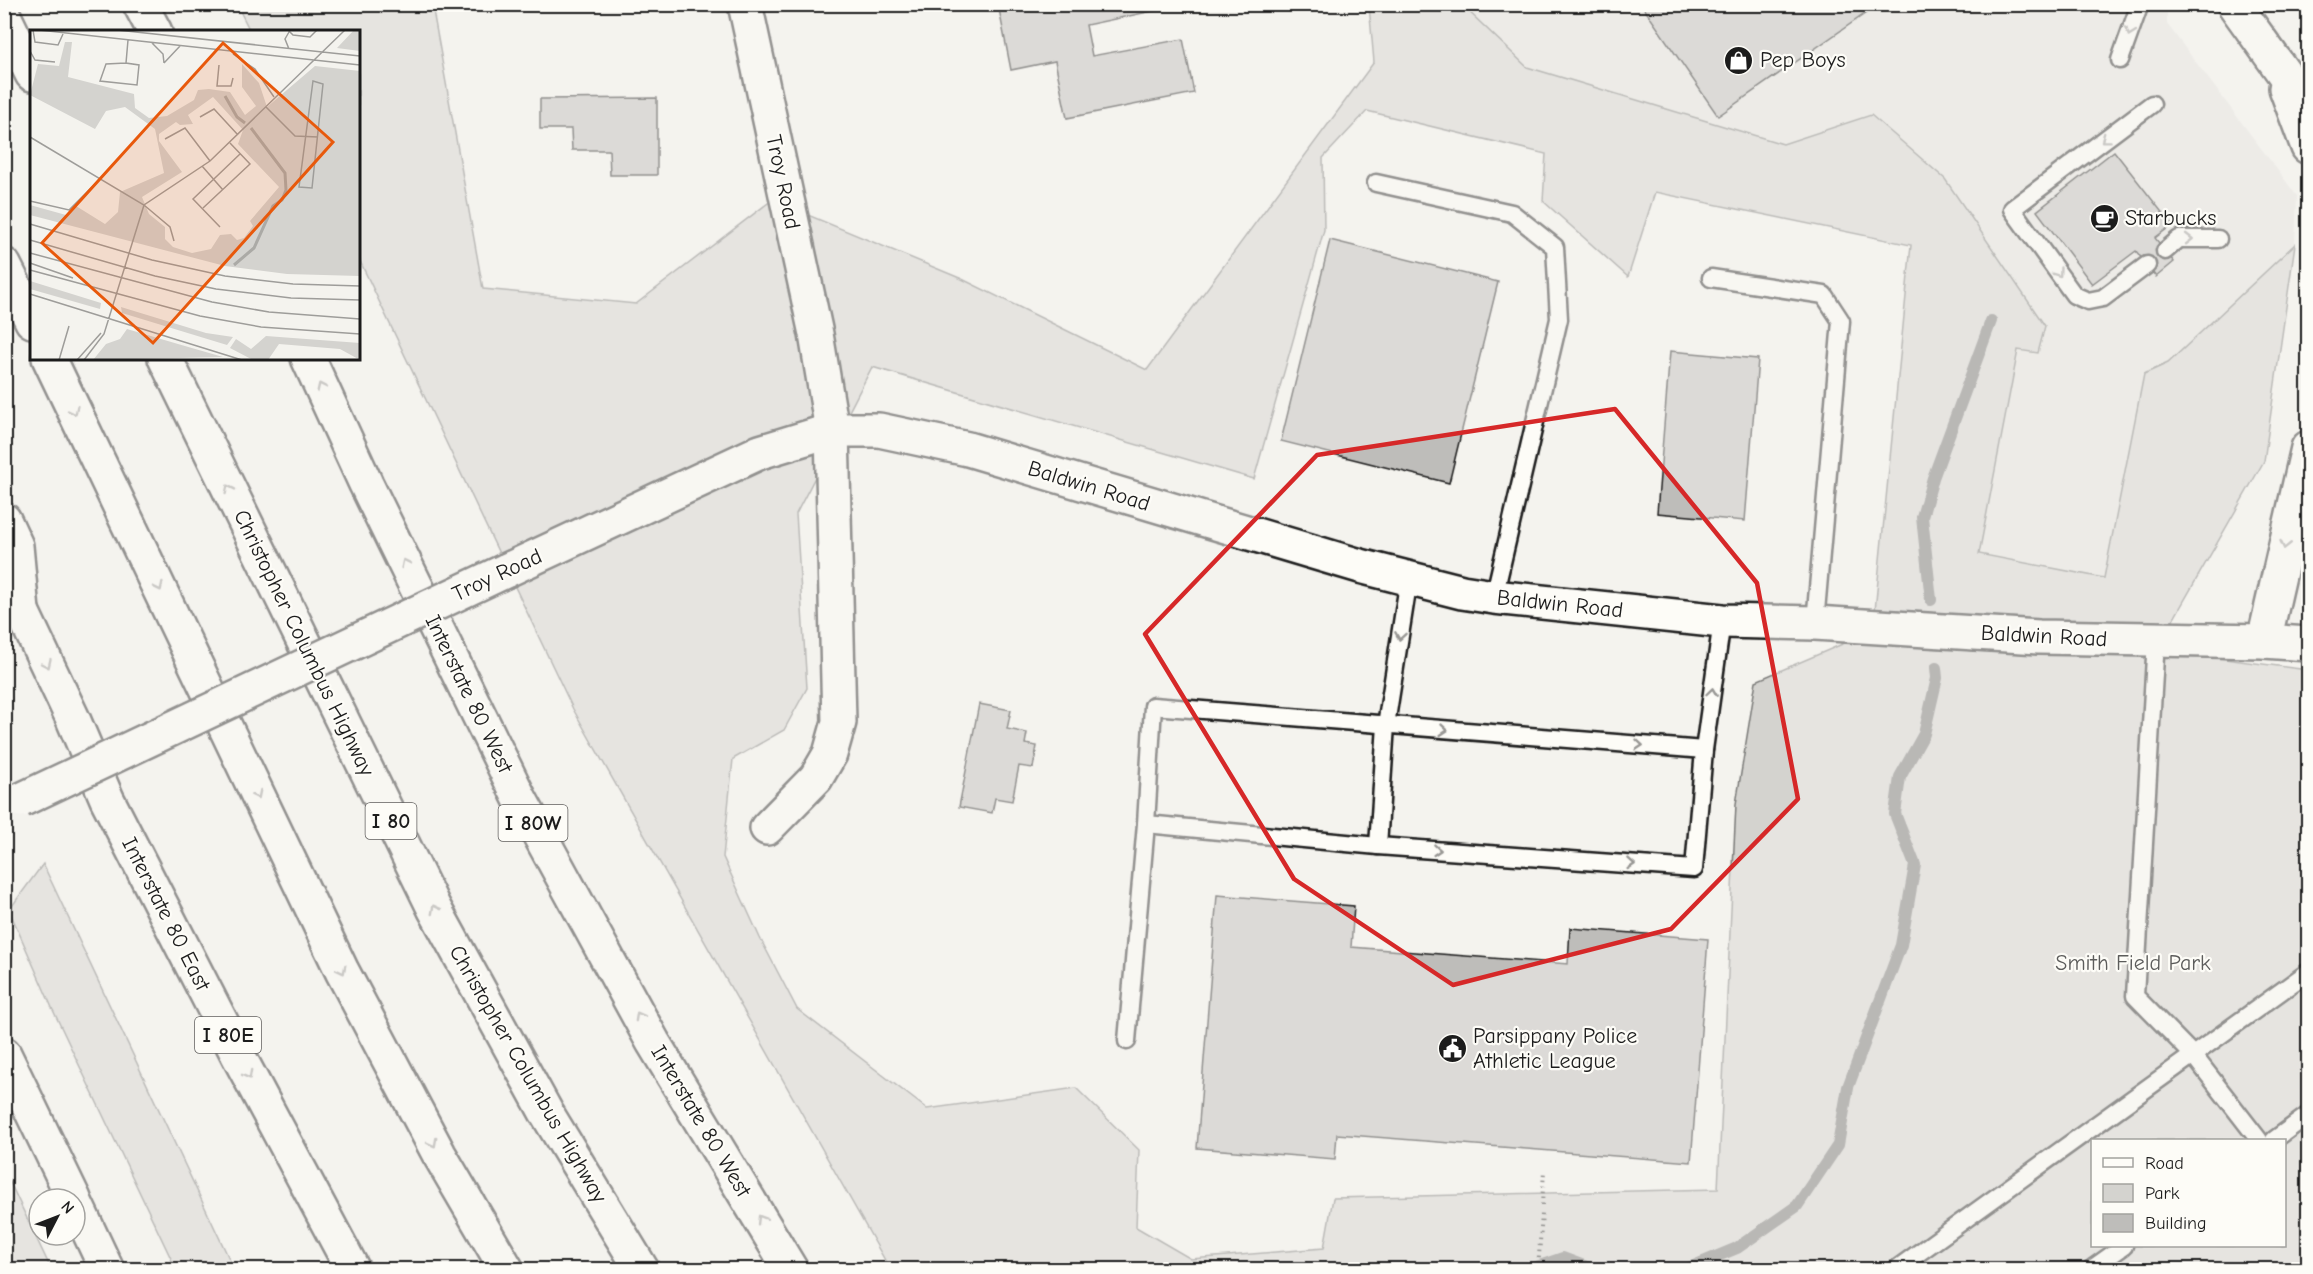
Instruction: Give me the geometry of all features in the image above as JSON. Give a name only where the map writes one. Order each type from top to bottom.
[{"type":"main road","points":[[142,4],[155,30]]},
{"type":"main road","name":"Troy Road","points":[[745,4],[816,334],[832,430],[839,722],[830,754],[816,778],[767,828]]},
{"type":"main road","points":[[2234,4],[2308,107]]},
{"type":"main road","points":[[4,16],[30,70]]},
{"type":"main road","points":[[2276,62],[2308,147]]},
{"type":"main road","points":[[4,265],[30,317]]},
{"type":"main road","points":[[50,360],[342,971],[439,1154],[507,1269]]},
{"type":"main road","name":"Christopher Columbus Highway","points":[[166,360],[434,908],[546,1112],[642,1269]]},
{"type":"main road","name":"Interstate 80 West","points":[[309,360],[366,484],[520,799],[653,1042],[791,1269]]},
{"type":"main road","name":"Troy Road","points":[[13,804],[760,452],[832,430]]},
{"type":"main road","name":"Baldwin Road","points":[[832,430],[879,430],[968,449],[1409,578],[1494,597],[1722,621],[1815,623],[2039,637],[2264,641],[2308,644]]},
{"type":"main road","points":[[2264,641],[2308,447]]},
{"type":"main road","points":[[4,520],[16,546],[13,598]]},
{"type":"main road","name":"Interstate 80 East","points":[[13,598],[73,719],[107,799],[238,1055],[353,1269]]},
{"type":"main road","points":[[4,1054],[68,1187]]},
{"type":"main road","points":[[87,1227],[107,1269]]},
{"type":"lane","points":[[2120,60],[2140,4]]},
{"type":"lane","points":[[2147,265],[2103,298],[2088,301],[2074,295],[2012,209],[2152,104]]},
{"type":"lane","points":[[1376,183],[1512,213],[1555,247],[1559,319],[1494,597]]},
{"type":"lane","points":[[2165,251],[2179,239],[2218,239]]},
{"type":"lane","points":[[1712,278],[1824,295],[1841,321],[1815,623]]},
{"type":"lane","points":[[1378,846],[1386,725],[1409,578]]},
{"type":"lane","points":[[1146,824],[1378,846],[1694,869],[1704,750],[1722,621]]},
{"type":"lane","points":[[2156,640],[2135,996],[2194,1056],[2258,1139]]},
{"type":"lane","points":[[1127,1041],[1146,824],[1153,706],[1704,750]]},
{"type":"lane","points":[[1895,1269],[2308,972]]},
{"type":"lane","points":[[2275,1139],[2308,1115]]},
{"type":"lane","points":[[2090,1269],[2121,1247]]},
{"type":"path","points":[[1542,1205],[1544,1170]]},
{"type":"path","points":[[1538,1269],[1542,1214]]},
{"type":"highlighted area","points":[[1615,409],[1757,583],[1798,799],[1671,929],[1453,985],[1294,879],[1145,634],[1317,455]]},
{"type":"shaded area","points":[[1462,5],[2167,5],[2167,24],[2297,196],[2295,244],[2168,363],[2144,374],[2105,578],[1979,554],[2018,349],[1871,115],[1783,144],[1526,67]]},
{"type":"green space","name":"Smith Field Park","points":[[237,5],[432,5],[483,289],[636,304],[772,200],[962,279],[1147,370],[1374,62],[1369,5],[1462,5],[1527,67],[1783,144],[1871,115],[1945,179],[2045,326],[2038,353],[2018,350],[1979,554],[2104,578],[2144,374],[2168,363],[2295,244],[2264,461],[2156,650],[2308,670],[2308,1269],[890,1269],[573,709],[360,261],[360,30],[250,30]],"holes":[[[1367,111],[1546,154],[1543,201],[1628,277],[1655,192],[1911,245],[1873,631],[1756,681],[1736,804],[1718,1189],[1333,1198],[1324,1248],[1191,1259],[1136,1227],[1139,1150],[1076,1088],[927,1109],[797,1009],[760,938],[723,857],[733,759],[784,730],[807,688],[796,514],[872,367],[1254,479],[1324,230],[1323,158]]]},
{"type":"green space","points":[[43,864],[234,1269],[176,1269],[53,1010],[9,910]]},
{"type":"green space","points":[[4,1172],[27,1218],[27,1247],[41,1247],[51,1269],[5,1269]]},
{"type":"building","points":[[998,4],[1186,4],[1086,25],[1092,56],[1183,39],[1194,93],[1067,118],[1055,61],[1011,70]]},
{"type":"building","name":"Pep Boys","points":[[1641,4],[1879,4],[1718,116]]},
{"type":"building","points":[[657,98],[657,175],[610,175],[609,150],[572,150],[571,129],[540,129],[540,99]]},
{"type":"building","name":"Starbucks","points":[[2114,151],[2172,225],[2155,238],[2174,262],[2156,277],[2136,251],[2092,284],[2037,211]]},
{"type":"building","points":[[1330,240],[1498,282],[1449,483],[1281,441]]},
{"type":"building","points":[[1670,351],[1758,359],[1745,521],[1657,513]]},
{"type":"building","points":[[979,704],[1011,710],[1007,729],[1027,733],[1025,744],[1037,746],[1033,768],[1019,766],[1012,801],[995,798],[992,813],[959,807]]},
{"type":"building","name":"Parsippany Police Athletic League","points":[[1217,895],[1354,906],[1351,947],[1568,964],[1570,928],[1708,939],[1691,1162],[1337,1134],[1335,1159],[1197,1148]]},
{"type":"waterway","points":[[1931,600],[1922,517],[1933,478],[1991,321]]},
{"type":"waterway","points":[[1684,1270],[1737,1248],[1797,1206],[1838,1145],[1848,1087],[1901,945],[1915,865],[1895,814],[1900,777],[1924,734],[1937,678],[1936,668]]},
{"type":"waterway","points":[[1528,1270],[1563,1258],[1595,1270]]},
{"type":"place","name":"Pep Boys","points":[[1739,60]]},
{"type":"place","name":"Starbucks","points":[[2104,218]]},
{"type":"place","name":"Parsippany Police Athletic League","points":[[1452,1049]]}]
